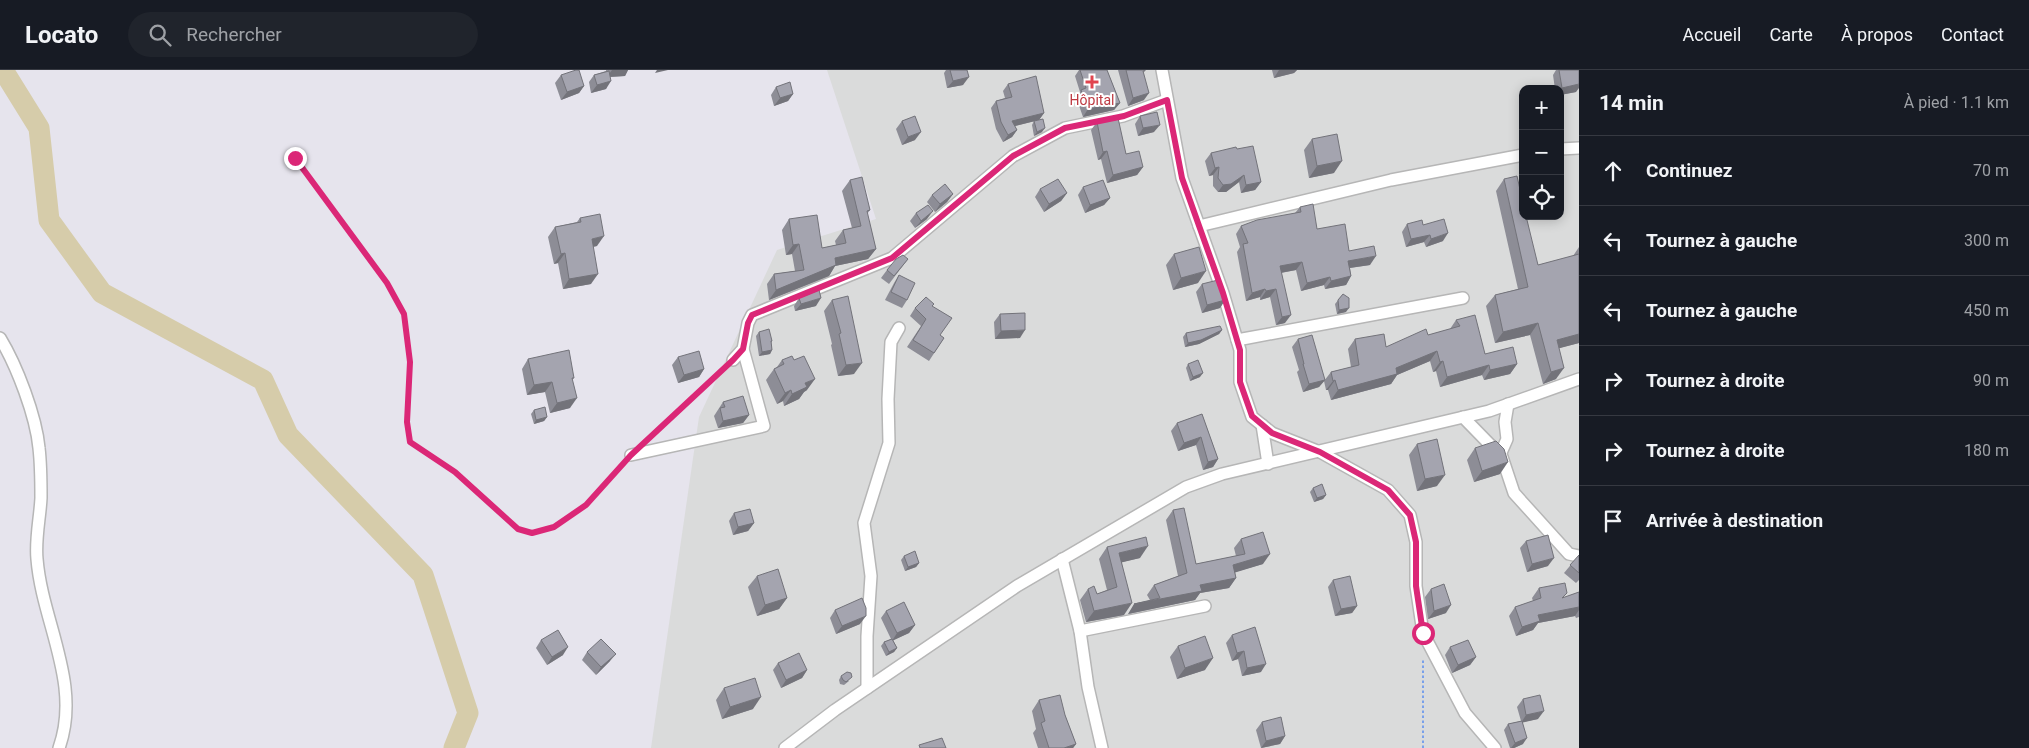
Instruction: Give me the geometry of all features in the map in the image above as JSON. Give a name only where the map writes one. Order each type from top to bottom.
[{"type":"street","points":[[1162,70],[1182,178],[1223,293],[1240,350],[1240,382],[1252,416],[1272,433],[1320,452],[1388,490],[1410,515],[1416,542],[1416,586],[1423,633],[1465,713],[1495,748]]},
{"type":"street","points":[[631,455],[764,426],[743,349],[748,323],[752,315],[892,258],[1013,156],[1065,128],[1124,116],[1167,100]]},
{"type":"street","points":[[1564,149],[1579,148]]},
{"type":"street","points":[[1199,226],[1390,180],[1519,156]]},
{"type":"street","points":[[1237,340],[1463,298]]},
{"type":"street","points":[[867,688],[867,636],[871,576],[864,523],[889,443],[888,399],[891,342],[898,328]]},
{"type":"street","points":[[0,338],[7,350],[29,403],[39,447],[41,499],[37,557],[41,585],[66,680],[66,731],[59,748]]},
{"type":"street","points":[[733,360],[743,349]]},
{"type":"street","points":[[785,748],[867,688],[1017,586],[1186,486],[1222,474],[1463,417],[1508,404],[1579,379]]},
{"type":"street","points":[[1500,455],[1507,439],[1505,422],[1508,404]]},
{"type":"street","points":[[1463,417],[1500,455],[1514,493],[1569,554],[1579,556]]},
{"type":"street","points":[[1262,425],[1268,464]]},
{"type":"street","points":[[1062,559],[1080,631],[1088,687],[1102,748]]},
{"type":"street","points":[[1080,631],[1205,606]]},
{"type":"path","points":[[295,158],[387,283],[404,314],[410,362],[407,422],[410,442],[455,472],[518,529],[532,533],[554,527],[586,505],[631,455]]},
{"type":"path","points":[[646,441],[733,360]]},
{"type":"path","points":[[1423,652],[1423,748]]},
{"type":"shaded area","points":[[827,70],[1579,70],[1579,748],[651,748],[699,417],[777,250],[876,219]]},
{"type":"building","points":[[579,70],[584,86],[567,92],[561,75]]},
{"type":"building","points":[[950,70],[967,70],[969,77],[953,81]]},
{"type":"building","points":[[1080,70],[1107,70],[1120,103],[1088,109],[1081,90],[1086,88]]},
{"type":"building","points":[[1126,70],[1145,70],[1143,71],[1149,93],[1133,98]]},
{"type":"building","points":[[1559,70],[1579,70],[1579,84],[1564,88],[1564,85],[1562,85]]},
{"type":"building","points":[[609,71],[611,81],[597,85],[594,75]]},
{"type":"building","points":[[1036,76],[1044,113],[1012,121],[1017,130],[1008,135],[1001,122],[996,101],[1012,97],[1008,84]]},
{"type":"building","points":[[790,82],[793,94],[780,98],[776,87]]},
{"type":"building","points":[[1157,112],[1160,125],[1143,128],[1140,116]]},
{"type":"building","points":[[915,116],[921,132],[908,137],[902,121]]},
{"type":"building","points":[[1118,118],[1126,154],[1139,151],[1143,167],[1113,175],[1107,151],[1103,152],[1097,122]]},
{"type":"building","points":[[1043,119],[1045,128],[1037,132],[1034,121]]},
{"type":"building","points":[[1337,134],[1342,161],[1317,166],[1312,139]]},
{"type":"building","points":[[1253,146],[1261,182],[1246,185],[1244,175],[1231,184],[1223,185],[1218,178],[1219,167],[1215,168],[1211,153],[1236,147],[1237,149]]},
{"type":"building","points":[[1517,176],[1519,185],[1519,220],[1527,220],[1538,265],[1579,254],[1579,334],[1557,340],[1564,368],[1551,372],[1538,323],[1503,332],[1495,295],[1528,287],[1504,179]]},
{"type":"building","points":[[862,177],[870,210],[867,211],[876,249],[835,258],[836,265],[776,290],[774,274],[804,270],[799,244],[793,245],[789,219],[817,215],[822,248],[846,243],[843,230],[861,226],[850,180]]},
{"type":"building","points":[[1058,179],[1067,193],[1049,204],[1040,189]]},
{"type":"building","points":[[1103,180],[1110,198],[1090,205],[1083,187]]},
{"type":"building","points":[[945,184],[953,194],[940,204],[932,195]]},
{"type":"building","points":[[1313,204],[1317,229],[1345,224],[1349,251],[1374,246],[1376,256],[1348,261],[1351,276],[1331,281],[1330,277],[1307,283],[1302,262],[1280,266],[1291,315],[1282,317],[1276,289],[1266,291],[1265,289],[1252,293],[1243,244],[1248,243],[1241,226],[1257,220],[1301,212],[1300,207]]},
{"type":"building","points":[[928,205],[933,211],[921,221],[916,213]]},
{"type":"building","points":[[600,214],[604,236],[592,239],[598,274],[569,279],[565,253],[561,254],[555,227],[581,222],[580,218]]},
{"type":"building","points":[[1444,219],[1448,233],[1431,239],[1430,235],[1411,239],[1407,224],[1422,220],[1423,225]]},
{"type":"building","points":[[1199,247],[1206,271],[1181,278],[1174,254]]},
{"type":"building","points":[[903,255],[908,259],[894,276],[887,270],[896,259]]},
{"type":"building","points":[[899,275],[915,283],[907,300],[891,292]]},
{"type":"building","points":[[1218,280],[1225,300],[1207,305],[1202,284]]},
{"type":"building","points":[[819,290],[821,298],[801,304],[799,298]]},
{"type":"building","points":[[1343,294],[1349,298],[1349,308],[1339,310],[1338,300]]},
{"type":"building","points":[[848,296],[862,363],[846,365],[839,334],[841,333],[832,300]]},
{"type":"building","points":[[926,297],[934,304],[932,306],[952,318],[940,335],[944,338],[934,353],[913,340],[926,319],[915,308]]},
{"type":"building","points":[[1025,313],[1025,330],[1001,331],[1000,314]]},
{"type":"building","points":[[1475,315],[1485,354],[1513,347],[1517,364],[1490,370],[1489,365],[1447,377],[1443,361],[1440,362],[1437,351],[1396,368],[1397,374],[1338,390],[1335,380],[1333,381],[1331,372],[1359,365],[1355,339],[1384,334],[1386,347],[1426,329],[1428,335],[1460,326],[1456,320]]},
{"type":"building","points":[[1220,326],[1222,330],[1201,340],[1188,343],[1186,333]]},
{"type":"building","points":[[769,329],[772,350],[762,352],[759,332]]},
{"type":"building","points":[[1312,335],[1325,380],[1309,384],[1298,339]]},
{"type":"building","points":[[569,350],[574,378],[572,378],[577,398],[557,403],[552,382],[534,385],[528,359]]},
{"type":"building","points":[[699,351],[704,369],[684,375],[678,357]]},
{"type":"building","points":[[792,356],[794,360],[804,356],[815,379],[805,383],[807,387],[792,394],[791,390],[785,393],[774,369],[784,364],[782,360]]},
{"type":"building","points":[[1198,360],[1203,373],[1193,377],[1188,364]]},
{"type":"building","points":[[743,396],[749,415],[723,421],[720,408],[725,407],[723,402]]},
{"type":"building","points":[[545,407],[547,417],[536,420],[534,410]]},
{"type":"building","points":[[1202,414],[1218,459],[1208,462],[1201,437],[1184,443],[1177,423]]},
{"type":"building","points":[[1437,439],[1445,475],[1425,479],[1417,444]]},
{"type":"building","points":[[1496,441],[1504,449],[1508,462],[1482,471],[1475,448]]},
{"type":"building","points":[[1322,484],[1326,495],[1317,498],[1313,488]]},
{"type":"building","points":[[1184,508],[1196,564],[1245,554],[1241,539],[1263,532],[1270,554],[1233,565],[1236,578],[1200,585],[1202,591],[1134,604],[1160,598],[1154,585],[1187,573],[1173,510]]},
{"type":"building","points":[[750,509],[754,523],[738,527],[734,513]]},
{"type":"building","points":[[1548,535],[1554,558],[1532,564],[1526,541]]},
{"type":"building","points":[[1146,537],[1148,546],[1119,553],[1132,603],[1094,611],[1088,589],[1094,586],[1097,594],[1117,587],[1107,547]]},
{"type":"building","points":[[915,551],[919,563],[908,567],[904,556]]},
{"type":"building","points":[[1579,555],[1579,573],[1570,565]]},
{"type":"building","points":[[778,569],[787,598],[765,605],[757,576]]},
{"type":"building","points":[[1350,576],[1357,606],[1341,609],[1333,580]]},
{"type":"building","points":[[1565,583],[1567,593],[1562,598],[1579,592],[1579,607],[1538,615],[1540,621],[1522,627],[1515,607],[1541,598],[1539,588]]},
{"type":"building","points":[[1444,584],[1451,605],[1434,611],[1431,589]]},
{"type":"building","points":[[862,598],[866,608],[866,616],[842,626],[835,610]]},
{"type":"building","points":[[904,602],[915,625],[897,633],[886,611]]},
{"type":"building","points":[[1255,627],[1266,664],[1247,668],[1244,651],[1237,653],[1232,635]]},
{"type":"building","points":[[558,630],[568,647],[552,657],[541,640]]},
{"type":"building","points":[[1205,636],[1213,658],[1185,668],[1178,646]]},
{"type":"building","points":[[601,639],[616,654],[601,667],[587,652]]},
{"type":"building","points":[[892,639],[897,648],[889,652],[884,642]]},
{"type":"building","points":[[1468,640],[1476,657],[1458,665],[1450,647]]},
{"type":"building","points":[[799,653],[807,670],[786,680],[778,663]]},
{"type":"building","points":[[847,672],[851,673],[852,677],[846,682],[841,676]]},
{"type":"building","points":[[755,678],[761,697],[730,707],[724,688]]},
{"type":"building","points":[[1060,695],[1076,744],[1064,748],[1049,748],[1041,723],[1045,721],[1039,700]]},
{"type":"building","points":[[1540,695],[1544,711],[1526,715],[1523,699]]},
{"type":"building","points":[[1281,717],[1285,736],[1266,741],[1262,722]]},
{"type":"building","points":[[1522,721],[1527,738],[1515,743],[1508,724]]},
{"type":"building","points":[[942,738],[946,748],[920,748],[919,745]]},
{"type":"waterway","points":[[3,70],[39,128],[49,220],[102,293],[263,380],[288,435],[423,575],[468,713],[454,748]]},
{"type":"place","name":"Hôpital","points":[[1092,82]]},
{"type":"route","points":[[295,158],[387,283],[404,314],[410,362],[407,422],[410,442],[455,472],[518,529],[532,533],[554,527],[586,505],[631,455],[733,360],[743,349],[748,323],[752,315],[798,298],[836,280],[892,258],[1013,156],[1065,128],[1124,116],[1167,100],[1182,178],[1223,293],[1240,350],[1240,382],[1252,416],[1272,433],[1320,452],[1388,490],[1410,515],[1416,542],[1416,586],[1423,633]]}]
